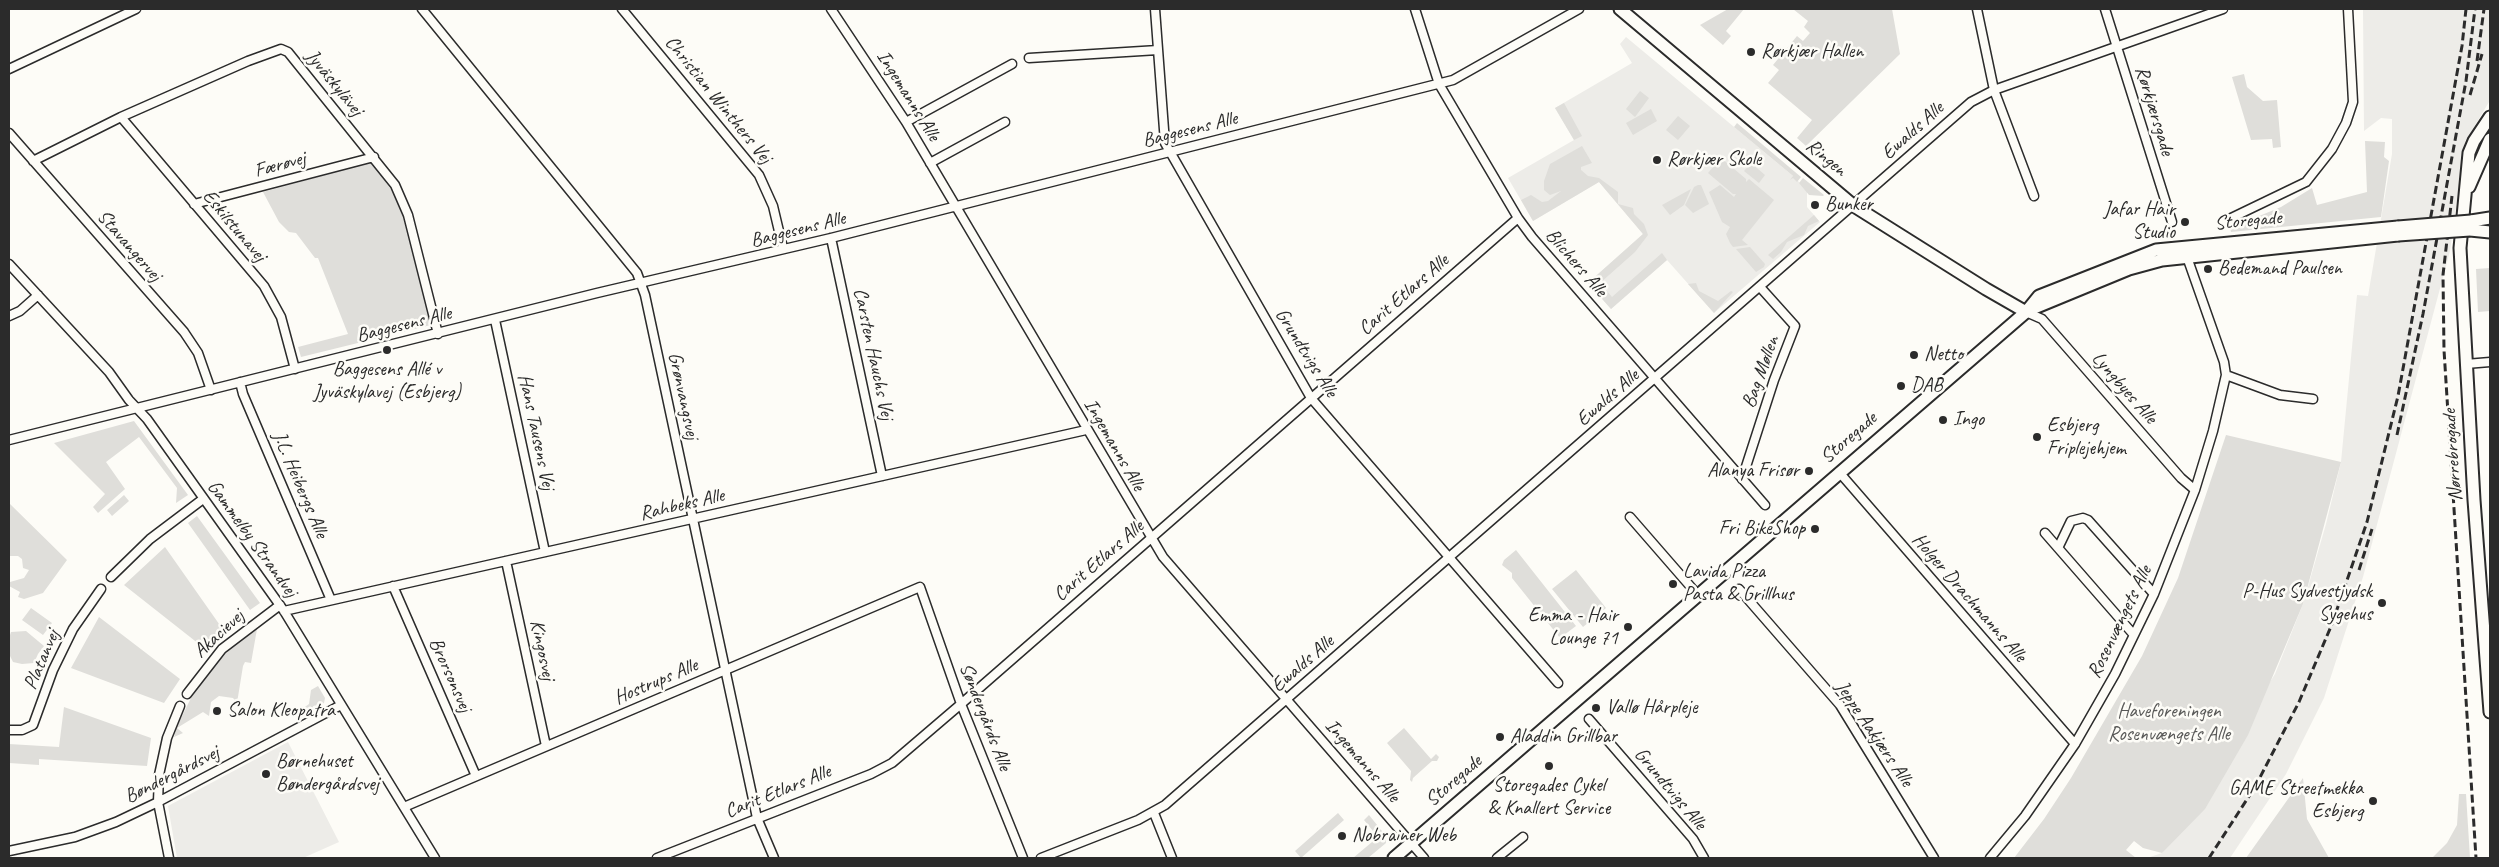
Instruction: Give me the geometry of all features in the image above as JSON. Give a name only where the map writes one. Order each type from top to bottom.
[{"type":"street","points":[[9,69],[136,9]]},
{"type":"street","name":"Grønvangsvej","points":[[422,9],[635,268],[642,284],[757,818],[774,858]]},
{"type":"street","name":"Christian Winthers Vej","points":[[622,9],[760,175],[773,206],[784,248]]},
{"type":"street","name":"Ingemanns Alle","points":[[831,9],[906,122],[1086,430],[1163,557],[1424,858]]},
{"type":"street","name":"Grundtvigs Alle","points":[[1155,9],[1165,143],[1311,398],[1558,683]]},
{"type":"street","name":"Blichers Alle","points":[[1414,9],[1439,84],[1518,218],[1765,505]]},
{"type":"street","name":"Baggesens Alle","points":[[9,440],[754,257],[784,248],[831,238],[954,205],[1439,84],[1453,80],[1579,9]]},
{"type":"street","name":"Ringen","points":[[1620,9],[1854,206],[2026,312]]},
{"type":"street","points":[[1978,9],[1994,90],[2034,196]]},
{"type":"street","name":"Rørkjærsgade","points":[[2105,9],[2172,222]]},
{"type":"street","name":"Ewalds Alle","points":[[1041,858],[1154,813],[1288,700],[1971,102],[1994,90],[2117,46],[2199,13],[2223,9]]},
{"type":"street","points":[[2225,221],[2306,182],[2337,140],[2354,102],[2348,9]]},
{"type":"street","name":"Jyväskylävej","points":[[33,161],[121,117],[248,61],[281,49],[291,56],[374,157],[395,186],[408,215],[438,334]]},
{"type":"street","points":[[1029,58],[1158,50]]},
{"type":"street","points":[[906,122],[1012,64]]},
{"type":"street","name":"Eskilstunavej","points":[[121,117],[264,286],[281,318],[295,369]]},
{"type":"street","name":"Nørrebrogade","points":[[2490,117],[2474,141],[2469,153],[2460,248],[2490,712]]},
{"type":"street","points":[[930,163],[1005,122]]},
{"type":"street","name":"Stavangervej","points":[[9,133],[184,332],[198,353],[211,390]]},
{"type":"street","name":"Nørrebrogade","points":[[2465,195],[2490,139]]},
{"type":"street","name":"Færøvej","points":[[194,204],[374,157]]},
{"type":"street","name":"Carit Etlars Alle","points":[[658,858],[871,774],[892,763],[1518,218]]},
{"type":"street","name":"Storegade","points":[[2471,225],[2490,218]]},
{"type":"street","name":"Storegade","points":[[2471,225],[2490,232]]},
{"type":"street","name":"Storegade","points":[[1394,858],[2026,312],[2039,296],[2156,250],[2471,225],[2490,228]]},
{"type":"street","name":"Storegade","points":[[2026,312],[2146,263],[2398,231]]},
{"type":"street","name":"Carsten Hauchs Vej","points":[[831,238],[882,476]]},
{"type":"street","name":"Rosenvængets Alle","points":[[1990,858],[2026,816],[2075,744],[2154,594],[2195,490],[2213,431],[2226,375],[2224,362],[2187,257]]},
{"type":"street","name":"Gammelby Strandvej","points":[[9,264],[109,372],[147,418],[203,500],[282,608],[435,858]]},
{"type":"street","name":"Bag Møllen","points":[[1742,479],[1774,380],[1795,326],[1760,287]]},
{"type":"street","points":[[9,316],[20,311],[38,295]]},
{"type":"street","name":"Lyngbyes Alle","points":[[2026,312],[2042,319],[2180,478],[2195,490]]},
{"type":"street","name":"Hans Tausens Vej","points":[[495,320],[545,552]]},
{"type":"street","points":[[2466,364],[2490,362]]},
{"type":"street","points":[[2226,375],[2280,395],[2313,399]]},
{"type":"street","name":"J.L. Heibergs Alle","points":[[240,382],[247,403],[331,600]]},
{"type":"street","name":"Rahbeks Alle","points":[[282,608],[331,600],[1086,430]]},
{"type":"street","name":"Holger Drachmanns Alle","points":[[1839,472],[2075,744]]},
{"type":"street","points":[[111,577],[150,539],[203,500]]},
{"type":"street","points":[[1630,517],[1698,594]]},
{"type":"street","points":[[2058,548],[2071,521],[2083,518],[2088,520],[2154,594]]},
{"type":"street","points":[[2045,532],[2134,635]]},
{"type":"street","name":"Kingosvej","points":[[506,561],[546,746]]},
{"type":"street","name":"Brorsonsvej","points":[[393,586],[476,776]]},
{"type":"street","name":"Hostrups Alle","points":[[404,807],[920,587]]},
{"type":"street","name":"Søndergårds Alle","points":[[920,587],[961,704],[1023,858]]},
{"type":"street","name":"Jeppe Aakjærs Alle","points":[[1739,588],[1840,705],[1934,858]]},
{"type":"street","name":"Platanvej","points":[[9,730],[22,730],[33,725],[57,662],[73,629],[100,589]]},
{"type":"street","name":"Akacievej","points":[[187,694],[222,649],[282,608]]},
{"type":"street","name":"Bøndergårdsvej","points":[[9,851],[75,837],[116,822],[158,802],[341,705]]},
{"type":"street","points":[[169,858],[158,802],[161,759],[180,706]]},
{"type":"street","name":"Grundtvigs Alle","points":[[1589,720],[1692,840],[1704,858]]},
{"type":"street","points":[[1154,813],[1172,858]]},
{"type":"street","points":[[1497,858],[1523,836]]},
{"type":"shaded area","points":[[2363,9],[2490,9],[2489,102],[2465,142],[2450,251],[2363,577],[2324,698],[2286,774],[2230,858],[2147,858],[2162,853],[2275,674],[2303,604],[2326,524],[2341,462],[2357,295],[2368,296],[2392,154],[2392,119],[2381,118],[2364,131]]},
{"type":"shaded area","name":"Rørkjær Skole","points":[[1626,37],[1793,176],[1807,190],[1807,207],[1820,222],[1714,313],[1667,260],[1611,309],[1588,283],[1643,234],[1599,182],[1533,221],[1508,178],[1574,140],[1555,108],[1632,63],[1620,44]]},
{"type":"shaded area","name":"Børnehuset Bøndergårdsvej","points":[[288,742],[339,842],[303,858],[177,858],[168,806]]},
{"type":"green space","points":[[1728,9],[1744,9],[1726,31],[1731,36],[1723,45],[1700,25]]},
{"type":"green space","points":[[1793,9],[1892,9],[1900,54],[1806,146],[1797,138],[1812,120],[1768,83],[1779,70],[1773,65],[1797,36],[1803,41],[1810,33],[1804,27],[1808,21]]},
{"type":"green space","points":[[2244,74],[2247,87],[2263,101],[2277,100],[2281,147],[2273,148],[2272,139],[2251,140],[2232,77]]},
{"type":"green space","points":[[1640,91],[1649,98],[1635,117],[1626,109]]},
{"type":"green space","points":[[1564,103],[1582,136],[1574,140],[1555,108]]},
{"type":"green space","points":[[1651,109],[1657,121],[1633,135],[1626,123]]},
{"type":"green space","points":[[1678,116],[1690,126],[1678,140],[1666,130]]},
{"type":"green space","points":[[1737,123],[1801,177],[1797,182],[1793,178],[1790,180],[1793,176],[1734,127]]},
{"type":"green space","points":[[2365,141],[2385,142],[2384,157],[2389,161],[2381,217],[2231,232],[2230,228],[2281,207],[2312,188],[2317,205],[2367,192]]},
{"type":"green space","points":[[1582,146],[1592,163],[1581,167],[1581,170],[1588,176],[1599,178],[1618,192],[1618,204],[1633,208],[1634,214],[1644,224],[1648,235],[1635,252],[1600,283],[1612,297],[1662,253],[1667,260],[1611,309],[1588,283],[1643,234],[1599,182],[1533,221],[1521,200],[1531,195],[1542,202],[1548,201],[1561,191],[1550,195],[1544,190],[1544,181],[1550,164]]},
{"type":"green space","points":[[1721,158],[1746,179],[1746,182],[1749,179],[1774,200],[1742,240],[1748,245],[1733,247],[1730,243],[1726,234],[1730,227],[1722,222],[1709,192],[1720,185],[1734,197],[1736,194],[1733,194],[1708,173]]},
{"type":"green space","points":[[372,162],[394,194],[402,212],[431,325],[301,357],[298,347],[348,334],[318,258],[315,258],[296,233],[289,232],[279,222],[263,192]]},
{"type":"green space","points":[[1751,163],[1765,175],[1759,183],[1744,171]]},
{"type":"green space","points":[[1803,178],[1824,195],[1809,195],[1799,183]]},
{"type":"green space","points":[[1701,185],[1709,204],[1693,213],[1685,205],[1694,187]]},
{"type":"green space","points":[[1691,189],[1684,205],[1670,215],[1662,205]]},
{"type":"green space","points":[[1814,215],[1819,221],[1808,226],[1804,235],[1787,242],[1781,252],[1773,259],[1768,255]]},
{"type":"green space","points":[[1750,247],[1765,264],[1764,267],[1756,272],[1736,249]]},
{"type":"green space","points":[[2490,268],[2490,311],[2478,312],[2476,269]]},
{"type":"green space","points":[[1696,283],[1699,291],[1718,301],[1731,291],[1733,292],[1714,313],[1688,284]]},
{"type":"green space","points":[[134,421],[188,495],[176,503],[177,488],[139,437],[106,462],[125,489],[98,513],[93,507],[105,494],[54,443]]},
{"type":"green space","name":"Haveforeningen Rosenvængets Alle","points":[[2226,435],[2341,462],[2303,604],[2248,735],[2205,809],[2162,853],[2143,848],[2134,841],[2126,850],[2136,858],[2014,858],[2044,819],[2071,778],[2142,656],[2178,578]]},
{"type":"green space","points":[[124,495],[129,501],[112,516],[107,510]]},
{"type":"green space","points":[[9,503],[67,560],[43,593],[24,599],[18,597],[20,592],[9,586],[10,582],[24,578],[29,570],[23,568],[22,559],[18,556],[9,556]]},
{"type":"green space","points":[[197,516],[260,603],[250,610],[188,523]]},
{"type":"green space","points":[[165,547],[224,631],[204,648],[124,585]]},
{"type":"green space","points":[[1516,550],[1576,626],[1560,638],[1512,578],[1512,573],[1502,565],[1504,560]]},
{"type":"green space","points":[[1576,570],[1606,608],[1583,627],[1552,589]]},
{"type":"green space","points":[[31,608],[52,623],[43,635],[22,620]]},
{"type":"green space","points":[[99,617],[180,679],[164,703],[71,668]]},
{"type":"green space","points":[[257,629],[251,663],[245,662],[243,666],[237,703],[233,698],[219,696],[211,702],[209,716],[203,712],[177,728],[183,733],[174,737],[177,726],[191,698],[210,671],[230,649]]},
{"type":"green space","points":[[26,631],[44,646],[34,663],[22,664],[13,662],[9,654],[11,632]]},
{"type":"green space","points":[[318,686],[325,698],[324,703],[298,717],[294,711],[296,709],[298,712],[309,704],[311,690]]},
{"type":"green space","points":[[64,707],[151,738],[147,766],[39,759],[39,765],[9,763],[9,744],[59,747]]},
{"type":"green space","points":[[1404,728],[1431,759],[1436,754],[1439,757],[1437,761],[1432,761],[1413,778],[1412,782],[1410,780],[1411,771],[1387,743]]},
{"type":"green space","points":[[2303,778],[2307,819],[2329,858],[2246,858]]},
{"type":"green space","points":[[2459,794],[2466,794],[2470,858],[2432,858],[2447,843],[2457,825]]},
{"type":"green space","points":[[1338,813],[1344,820],[1301,858],[1295,851]]},
{"type":"green space","points":[[1369,815],[1386,836],[1386,843],[1368,858],[1353,858],[1378,837],[1364,820]]},
{"type":"railway","points":[[2209,858],[2255,787],[2299,702],[2332,624],[2367,522],[2398,396],[2462,46],[2466,9]]},
{"type":"railway","points":[[2397,435],[2423,314],[2466,81],[2475,9]]},
{"type":"railway","points":[[2477,61],[2484,9]]},
{"type":"railway","points":[[2470,95],[2482,54]]},
{"type":"railway","points":[[2452,196],[2443,275],[2444,350],[2476,858]]},
{"type":"railway","points":[[2359,570],[2372,529]]},
{"type":"place","name":"Rørkjær Hallen","points":[[1751,52]]},
{"type":"place","name":"Rørkjær Skole","points":[[1657,160]]},
{"type":"place","name":"Bunker","points":[[1815,205]]},
{"type":"place","name":"Jafar Hair Studio","points":[[2185,222]]},
{"type":"place","name":"Bedemand Paulsen","points":[[2208,269]]},
{"type":"place","name":"Baggesens Allé v Jyväskylavej (Esbjerg)","points":[[387,350]]},
{"type":"place","name":"Netto","points":[[1914,355]]},
{"type":"place","name":"DAB","points":[[1901,386]]},
{"type":"place","name":"Ingo","points":[[1943,420]]},
{"type":"place","name":"Esbjerg Friplejehjem","points":[[2037,437]]},
{"type":"place","name":"Alanya Frisør","points":[[1809,471]]},
{"type":"place","name":"Fri BikeShop","points":[[1815,529]]},
{"type":"place","name":"Lavida Pizza Pasta & Grillhus","points":[[1673,584]]},
{"type":"place","name":"P-Hus Sydvestjydsk Sygehus","points":[[2382,603]]},
{"type":"place","name":"Emma - Hair Lounge 71","points":[[1628,627]]},
{"type":"place","name":"Vallø Hårpleje","points":[[1596,708]]},
{"type":"place","name":"Salon Kleopatra","points":[[217,711]]},
{"type":"place","name":"Aladdin Grillbar","points":[[1500,737]]},
{"type":"place","name":"Storegades Cykel & Knallert Service","points":[[1549,766]]},
{"type":"place","name":"Børnehuset Bøndergårdsvej","points":[[266,774]]},
{"type":"place","name":"GAME Streetmekka Esbjerg","points":[[2373,801]]},
{"type":"place","name":"Nobrainer Web","points":[[1342,836]]}]
